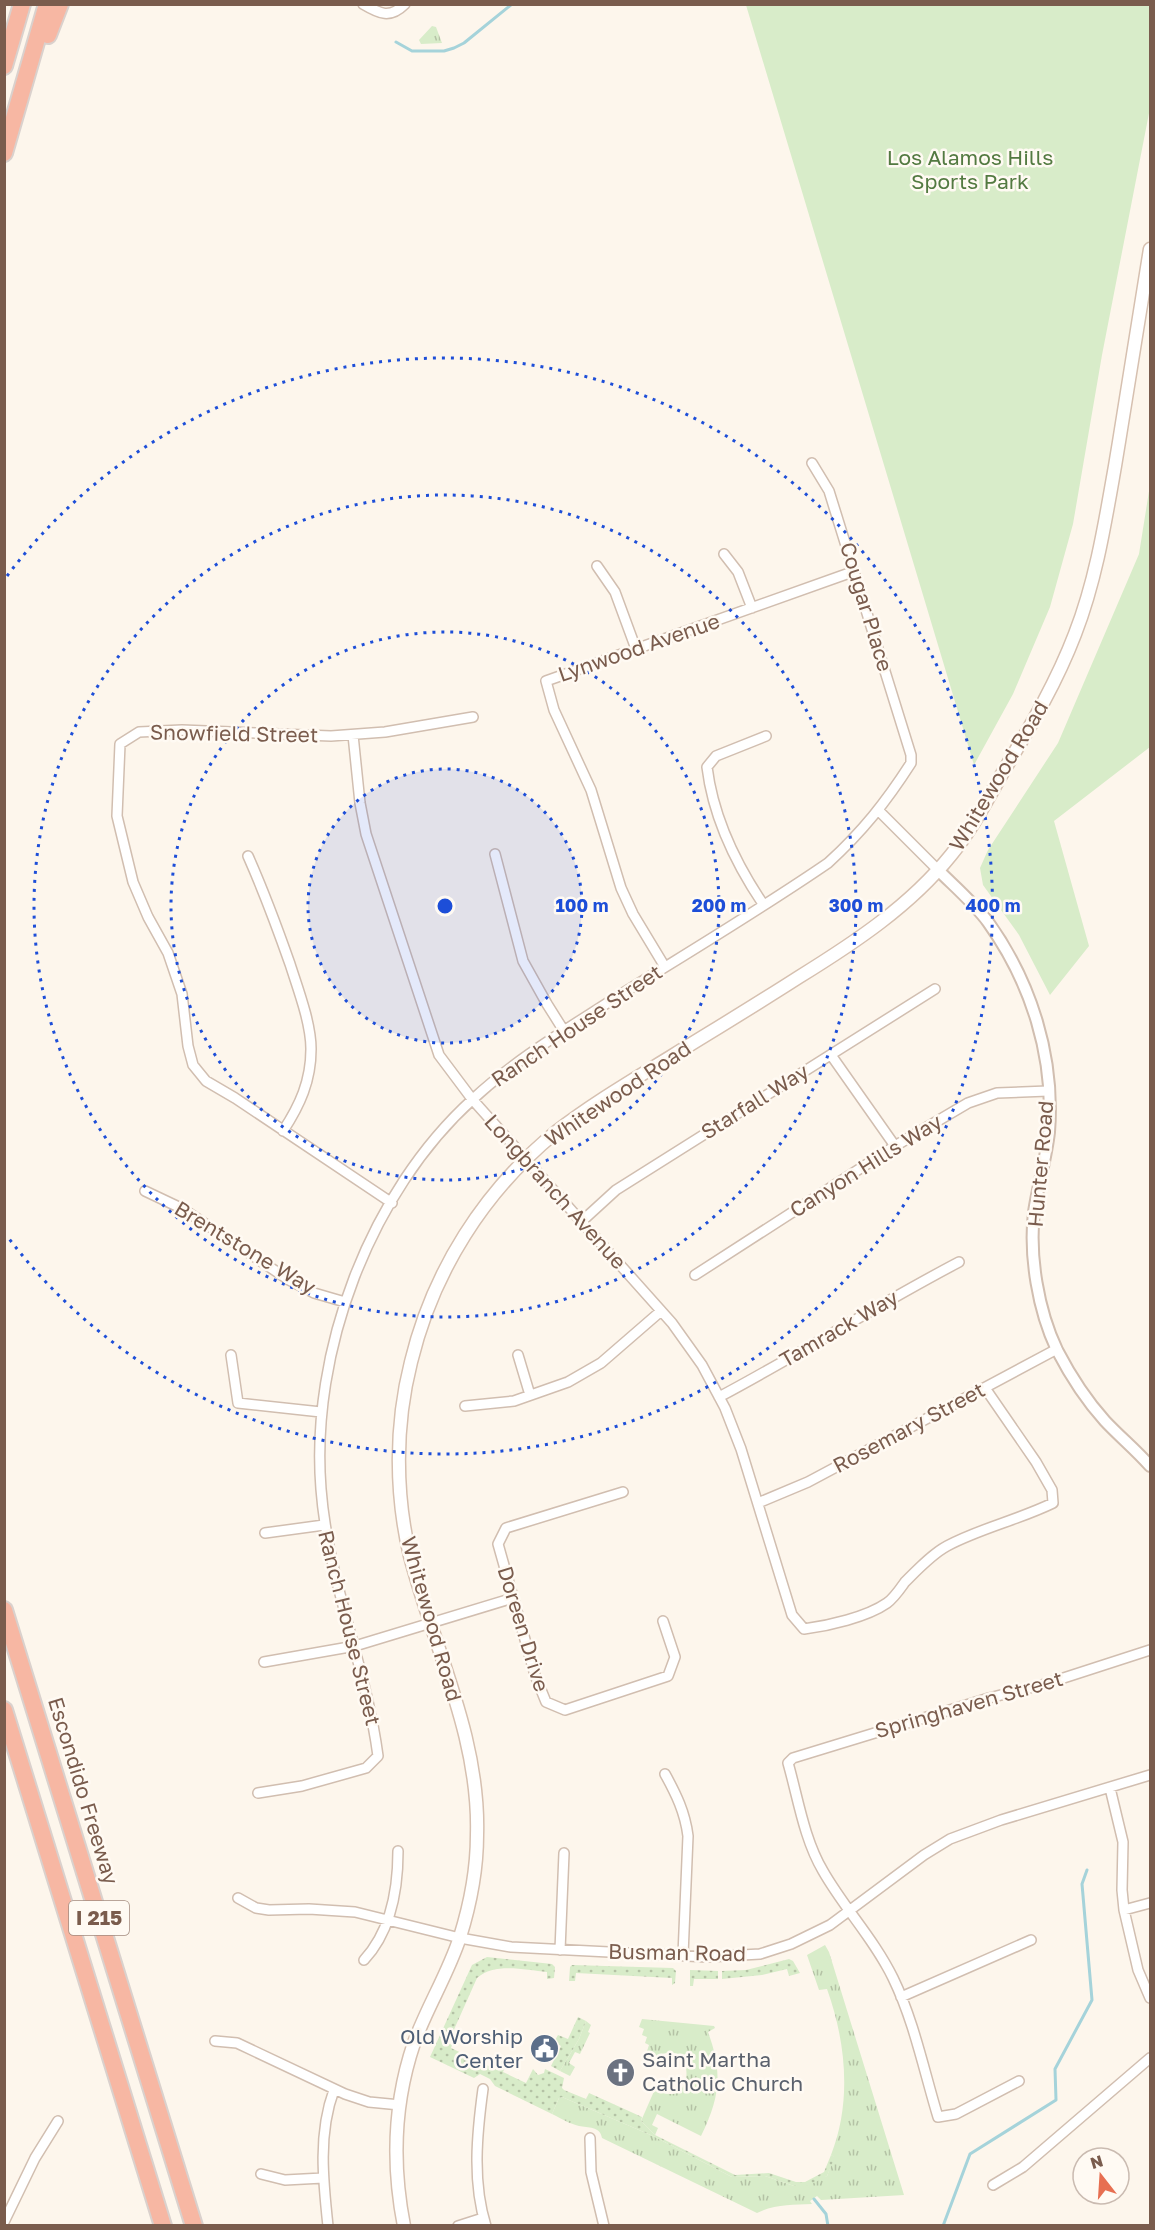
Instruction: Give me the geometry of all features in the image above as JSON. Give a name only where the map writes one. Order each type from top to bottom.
[{"type":"highway","points":[[4,66],[22,4]]},
{"type":"highway","points":[[4,153],[47,4]]},
{"type":"highway","points":[[35,45],[48,35],[60,4]]},
{"type":"highway","name":"Escondido Freeway","points":[[4,1610],[194,2226]]},
{"type":"highway","name":"I 215","points":[[4,1710],[163,2226]]},
{"type":"main road","name":"Whitewood Road","points":[[404,2226],[396,2165],[400,2105],[415,2041],[460,1938],[477,1855],[476,1785],[466,1736],[411,1560],[401,1498],[399,1439],[405,1387],[422,1324],[453,1252],[492,1197],[525,1160],[561,1129],[602,1100],[854,943],[884,920],[938,870],[964,837],[1034,722],[1077,630],[1093,579],[1106,524],[1150,249]]},
{"type":"street","points":[[363,4],[385,15],[397,12],[405,4]]},
{"type":"street","name":"Cougar Place","points":[[812,463],[830,491],[911,755]]},
{"type":"street","points":[[724,554],[738,572],[752,608]]},
{"type":"street","points":[[597,566],[615,592],[636,649]]},
{"type":"street","name":"Lynwood Avenue","points":[[665,967],[633,914],[621,888],[591,790],[554,710],[546,681],[855,571]]},
{"type":"street","name":"Snowfield Street","points":[[283,1131],[206,1081],[193,1065],[188,1046],[182,994],[168,953],[148,917],[133,882],[117,816],[120,744],[140,732],[182,730],[354,735],[473,717]]},
{"type":"street","name":"Longbranch Avenue","points":[[354,735],[360,802],[366,834],[439,1054],[472,1100],[661,1311],[702,1365],[719,1397],[741,1449],[792,1615],[804,1629],[823,1627],[867,1612],[887,1602],[911,1576],[945,1547],[986,1528],[1027,1515],[1053,1503],[1052,1490],[1047,1480],[985,1388]]},
{"type":"street","points":[[763,904],[745,877],[729,843],[709,785],[707,767],[716,756],[766,736]]},
{"type":"street","name":"Ranch House Street","points":[[258,1793],[302,1786],[366,1768],[378,1756],[355,1646],[338,1589],[324,1525],[321,1485],[321,1412],[329,1362],[345,1302],[366,1251],[392,1203],[431,1145],[472,1100],[521,1059],[828,863],[879,811],[911,763],[911,755]]},
{"type":"street","name":"Hunter Road","points":[[879,811],[987,921],[1017,969],[1034,1010],[1043,1043],[1049,1131],[1034,1214],[1034,1254],[1038,1287],[1057,1349],[1083,1394],[1105,1421],[1150,1466]]},
{"type":"street","points":[[495,854],[523,961],[564,1031]]},
{"type":"street","points":[[248,856],[266,896],[303,1001],[311,1048],[307,1083],[299,1108],[283,1131],[392,1203]]},
{"type":"street","name":"Starfall Way","points":[[581,1222],[616,1190],[935,989]]},
{"type":"street","points":[[831,1054],[895,1146]]},
{"type":"street","name":"Canyon Hills Way","points":[[695,1275],[895,1146],[968,1103],[997,1093],[1048,1091]]},
{"type":"street","name":"Brentstone Way","points":[[145,1191],[183,1209],[289,1280],[314,1293],[345,1302]]},
{"type":"street","name":"Tamrack Way","points":[[719,1397],[905,1290],[959,1262]]},
{"type":"street","points":[[465,1407],[514,1401],[567,1382],[600,1363],[661,1311]]},
{"type":"street","name":"Rosemary Street","points":[[758,1503],[808,1482],[1057,1349]]},
{"type":"street","points":[[231,1355],[238,1403],[321,1412]]},
{"type":"street","points":[[518,1355],[530,1395]]},
{"type":"street","name":"Doreen Drive","points":[[623,1492],[506,1528],[498,1544],[535,1675],[546,1702],[565,1710],[668,1676],[675,1657],[663,1621]]},
{"type":"street","points":[[265,1533],[324,1525]]},
{"type":"street","points":[[264,1662],[355,1646],[513,1598]]},
{"type":"street","name":"Springhaven Street","points":[[850,1912],[818,1862],[811,1845],[788,1763],[793,1758],[989,1698],[1045,1684],[1150,1650]]},
{"type":"street","points":[[665,1774],[679,1799],[686,1820],[688,1836],[682,1955]]},
{"type":"street","name":"Busman Road","points":[[238,1898],[256,1908],[336,1910],[511,1947],[723,1957],[760,1954],[810,1936],[850,1912],[924,1855],[950,1839],[1001,1820],[1150,1775]]},
{"type":"street","points":[[1110,1788],[1123,1842],[1124,1910],[1138,1970],[1150,1998]]},
{"type":"street","points":[[363,1960],[374,1949],[388,1920],[398,1875],[398,1851]]},
{"type":"street","points":[[560,1950],[564,1853]]},
{"type":"street","points":[[1124,1910],[1150,1903]]},
{"type":"street","points":[[850,1912],[884,1961],[901,1996],[938,2117],[956,2114],[1019,2081]]},
{"type":"street","points":[[901,1996],[1031,1940]]},
{"type":"street","points":[[215,2041],[237,2043],[334,2090],[369,2102],[400,2105]]},
{"type":"street","points":[[993,2185],[1023,2167],[1150,2058]]},
{"type":"street","points":[[458,2226],[484,2222],[477,2167],[478,2125],[483,2089]]},
{"type":"street","points":[[328,2226],[323,2178],[323,2138],[328,2105],[334,2090]]},
{"type":"street","points":[[4,2222],[35,2158],[58,2121]]},
{"type":"street","points":[[590,2138],[591,2172],[604,2226]]},
{"type":"street","points":[[261,2174],[285,2180],[323,2178]]},
{"type":"green space","name":"Los Alamos Hills Sports Park","points":[[746,5],[1150,5],[1150,108],[1102,355],[1073,524],[1050,607],[1013,694],[974,765]]},
{"type":"green space","points":[[432,26],[436,27],[442,43],[421,44],[419,40]]},
{"type":"green space","points":[[1150,485],[1150,747],[1054,821],[1089,946],[1050,995],[1019,935],[983,885],[980,868],[988,850],[1058,743],[1139,554]]},
{"type":"green space","points":[[825,1945],[904,2195],[821,2200],[817,2196],[810,2201],[812,2204],[777,2206],[757,2213],[602,2138],[596,2129],[576,2125],[552,2114],[559,2098],[562,2097],[653,2136],[732,2177],[765,2176],[794,2186],[827,2176],[834,2157],[831,2155],[842,2114],[844,2072],[839,2030],[827,1989],[819,1990],[807,1955]]},
{"type":"green space","points":[[487,1957],[552,1964],[555,1967],[554,1978],[547,1979],[547,1972],[511,1968],[484,1973],[477,1978],[448,2043],[452,2045],[451,2048],[497,2070],[505,2055],[509,2058],[503,2072],[526,2083],[533,2069],[538,2075],[544,2073],[545,2069],[564,2078],[562,2088],[564,2090],[586,2099],[589,2093],[642,2117],[641,2121],[655,2135],[735,2175],[769,2173],[796,2182],[805,2182],[824,2172],[831,2155],[835,2157],[827,2176],[810,2185],[794,2186],[765,2176],[732,2177],[653,2136],[562,2097],[559,2098],[552,2114],[495,2086],[490,2079],[480,2074],[474,2078],[430,2057],[472,1965]]},
{"type":"green space","points":[[789,1959],[793,1961],[800,1973],[789,1976],[787,1969],[762,1975],[722,1979],[722,1971],[746,1970]]},
{"type":"green space","points":[[572,1965],[673,1968],[676,1971],[675,1983],[672,1985],[672,1978],[576,1973],[575,1981],[569,1981]]},
{"type":"green space","points":[[690,1970],[718,1971],[718,1979],[694,1979],[693,1986],[690,1986]]},
{"type":"green space","points":[[578,2017],[586,2021],[579,2039],[560,2071],[551,2066],[561,2046],[554,2042],[558,2035],[568,2039]]},
{"type":"green space","points":[[642,2019],[714,2026],[715,2028],[708,2032],[716,2060],[716,2097],[701,2136],[657,2114],[652,2125],[658,2128],[655,2135],[641,2121],[655,2089],[669,2094],[679,2091],[685,2083],[686,2073],[685,2063],[679,2055],[669,2053],[655,2058],[646,2054],[649,2045],[645,2043],[647,2037],[642,2035],[644,2029],[639,2027]]},
{"type":"green space","points":[[586,2021],[591,2025],[588,2032],[590,2033],[580,2054],[575,2052],[569,2063],[575,2067],[570,2076],[560,2071],[579,2039]]},
{"type":"waterway","points":[[396,42],[412,51],[444,51],[454,48],[464,43],[512,4]]},
{"type":"waterway","points":[[943,2226],[970,2154],[1056,2100],[1055,2069],[1092,2000],[1082,1884],[1087,1870]]},
{"type":"waterway","points":[[814,2199],[826,2214],[828,2226]]},
{"type":"place","name":"Old Worship Center","points":[[544,2049]]},
{"type":"place","name":"Saint Martha Catholic Church","points":[[621,2072]]}]
